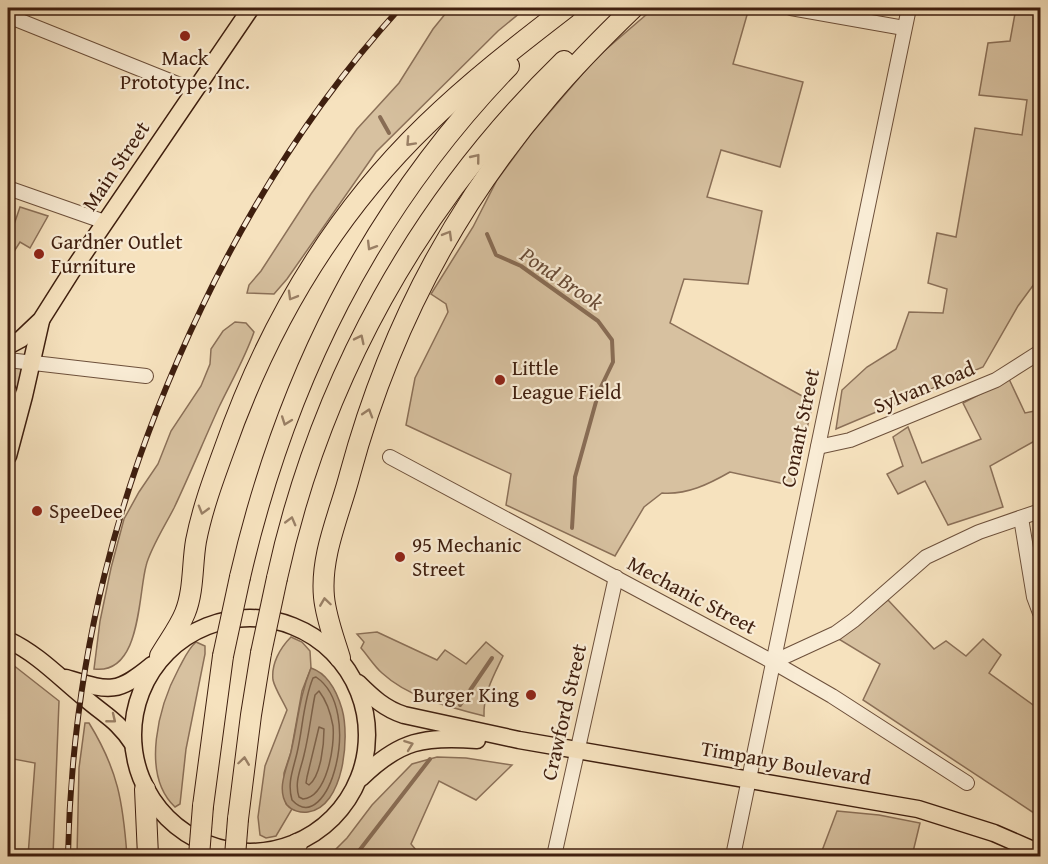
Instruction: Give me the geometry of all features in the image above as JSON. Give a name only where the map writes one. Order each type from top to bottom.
[{"type":"highway","points":[[199,856],[203,806],[223,656],[240,577],[260,498],[285,421],[313,355],[349,282],[397,206],[446,139],[499,76],[567,8]]},
{"type":"highway","points":[[157,660],[188,604],[200,525],[214,476],[236,417],[269,341],[310,267],[357,202],[426,125],[512,49],[567,8]]},
{"type":"highway","points":[[235,856],[251,715],[277,578],[305,474],[330,405],[360,338],[396,273],[457,182],[502,126],[553,71],[623,8]]},
{"type":"highway","points":[[340,658],[324,598],[326,561],[371,403],[408,310],[454,225],[496,164],[548,97],[633,8]]},
{"type":"highway","points":[[145,789],[148,856]]},
{"type":"main road","name":"Main Street","points":[[8,346],[21,339],[41,320],[251,8]]},
{"type":"main road","name":"Main Street","points":[[13,432],[24,396],[41,320]]},
{"type":"main road","points":[[8,391],[13,411],[13,432],[8,456]]},
{"type":"main road","points":[[63,677],[99,688],[115,687],[132,680],[177,642],[215,623],[251,618],[281,622],[297,628],[317,639],[340,658],[353,678],[362,699],[367,722],[367,745],[361,778],[337,815],[294,850],[248,852],[223,849],[176,826],[145,789],[133,744],[136,709],[142,688],[157,660]]},
{"type":"main road","points":[[8,629],[13,642],[63,677],[118,724],[133,744]]},
{"type":"main road","name":"Timpany Boulevard","points":[[353,678],[378,702],[393,711],[519,741],[918,809],[994,833],[1041,853]]},
{"type":"main road","name":"Timpany Boulevard","points":[[361,778],[382,759],[398,749],[429,739],[447,737],[519,741]]},
{"type":"street","points":[[791,8],[904,28]]},
{"type":"street","name":"Conant Street","points":[[733,856],[909,8]]},
{"type":"street","points":[[8,16],[195,91]]},
{"type":"street","points":[[8,188],[105,222]]},
{"type":"street","name":"Sylvan Road","points":[[818,447],[850,440],[989,383],[1011,372],[1041,352]]},
{"type":"street","points":[[8,360],[146,376]]},
{"type":"street","name":"Mechanic Street","points":[[390,457],[773,662],[832,696],[967,783]]},
{"type":"street","points":[[773,662],[836,633],[926,557],[979,532],[1041,511]]},
{"type":"street","points":[[1021,518],[1034,597],[1041,613]]},
{"type":"street","name":"Crawford Street","points":[[554,856],[616,577]]},
{"type":"shaded area","points":[[450,8],[526,8],[498,31],[376,152],[287,279],[274,294],[247,293],[249,285],[261,271],[357,129],[399,83],[433,29]]},
{"type":"shaded area","points":[[654,8],[749,8],[733,64],[803,82],[780,167],[721,150],[707,197],[762,211],[748,284],[684,279],[670,323],[813,402],[794,486],[730,472],[689,490],[662,493],[644,507],[615,556],[506,505],[511,474],[406,425],[415,378],[448,312],[446,304],[431,294],[473,227],[497,180],[531,134],[596,58]]},
{"type":"shaded area","points":[[1016,8],[1040,8],[1040,276],[1018,306],[983,367],[836,429],[842,390],[867,367],[896,349],[909,312],[943,313],[947,289],[928,283],[937,233],[956,237],[975,128],[1022,135],[1027,100],[979,95],[988,43],[1010,41]]},
{"type":"shaded area","points":[[20,207],[48,216],[30,248],[20,242],[8,261],[8,242]]},
{"type":"shaded area","points":[[235,322],[246,323],[254,332],[174,508],[148,559],[135,631],[129,647],[121,660],[109,668],[94,669],[100,621],[124,519],[158,464],[171,431],[201,386],[210,364],[211,349],[223,331]]},
{"type":"shaded area","points":[[8,365],[24,366],[17,394],[8,376]]},
{"type":"shaded area","points":[[1009,379],[1025,413],[1040,410],[1040,438],[990,466],[1003,507],[948,525],[925,481],[898,494],[887,474],[903,466],[893,437],[908,427],[922,463],[981,439],[963,403]]},
{"type":"shaded area","points":[[888,600],[934,649],[946,641],[966,656],[983,639],[1001,655],[989,673],[1040,710],[1040,817],[863,700],[880,664],[837,638]]},
{"type":"shaded area","points":[[377,632],[437,660],[445,650],[466,664],[486,642],[503,656],[487,692],[484,716],[430,700],[393,682],[379,670],[361,648],[364,642],[357,634]]},
{"type":"shaded area","points":[[291,637],[302,642],[310,651],[311,668],[302,691],[291,752],[284,773],[286,804],[292,809],[276,836],[266,838],[260,835],[258,817],[265,766],[287,710],[274,684],[273,668],[280,651]]},
{"type":"shaded area","points":[[196,642],[205,646],[205,654],[186,749],[180,804],[175,807],[164,793],[158,777],[156,739],[172,683],[186,654]]},
{"type":"shaded area","points":[[8,661],[59,701],[53,856],[28,856],[35,763],[8,758]]},
{"type":"shaded area","points":[[85,723],[89,723],[99,740],[113,771],[121,803],[127,856],[77,856],[79,768]]},
{"type":"shaded area","points":[[437,757],[466,758],[512,765],[476,800],[439,781],[411,844],[421,856],[329,856],[347,838],[372,805],[412,764]]},
{"type":"shaded area","points":[[837,811],[879,815],[920,823],[912,856],[820,856]]},
{"type":"water","points":[[311,668],[327,679],[338,696],[344,721],[344,753],[342,769],[330,798],[320,807],[302,812],[287,805],[282,785],[301,699]]},
{"type":"waterway","name":"Pond Brook","points":[[380,117],[389,133]]},
{"type":"waterway","name":"Pond Brook","points":[[487,234],[496,255],[521,266],[598,321],[612,340],[613,362],[599,391],[575,477],[572,528]]},
{"type":"waterway","name":"Pond Brook","points":[[460,705],[492,658]]},
{"type":"waterway","name":"Pond Brook","points":[[355,856],[430,759]]},
{"type":"railway","points":[[68,856],[71,783],[90,643],[123,507],[172,373],[222,267],[266,188],[315,113],[370,42],[400,8]]},
{"type":"place","name":"Mack Prototype, Inc.","points":[[185,36]]},
{"type":"place","name":"Gardner Outlet Furniture","points":[[39,254]]},
{"type":"place","name":"Little League Field","points":[[500,380]]},
{"type":"place","name":"SpeeDee","points":[[37,511]]},
{"type":"place","name":"95 Mechanic Street","points":[[400,557]]},
{"type":"place","name":"Burger King","points":[[531,695]]}]
